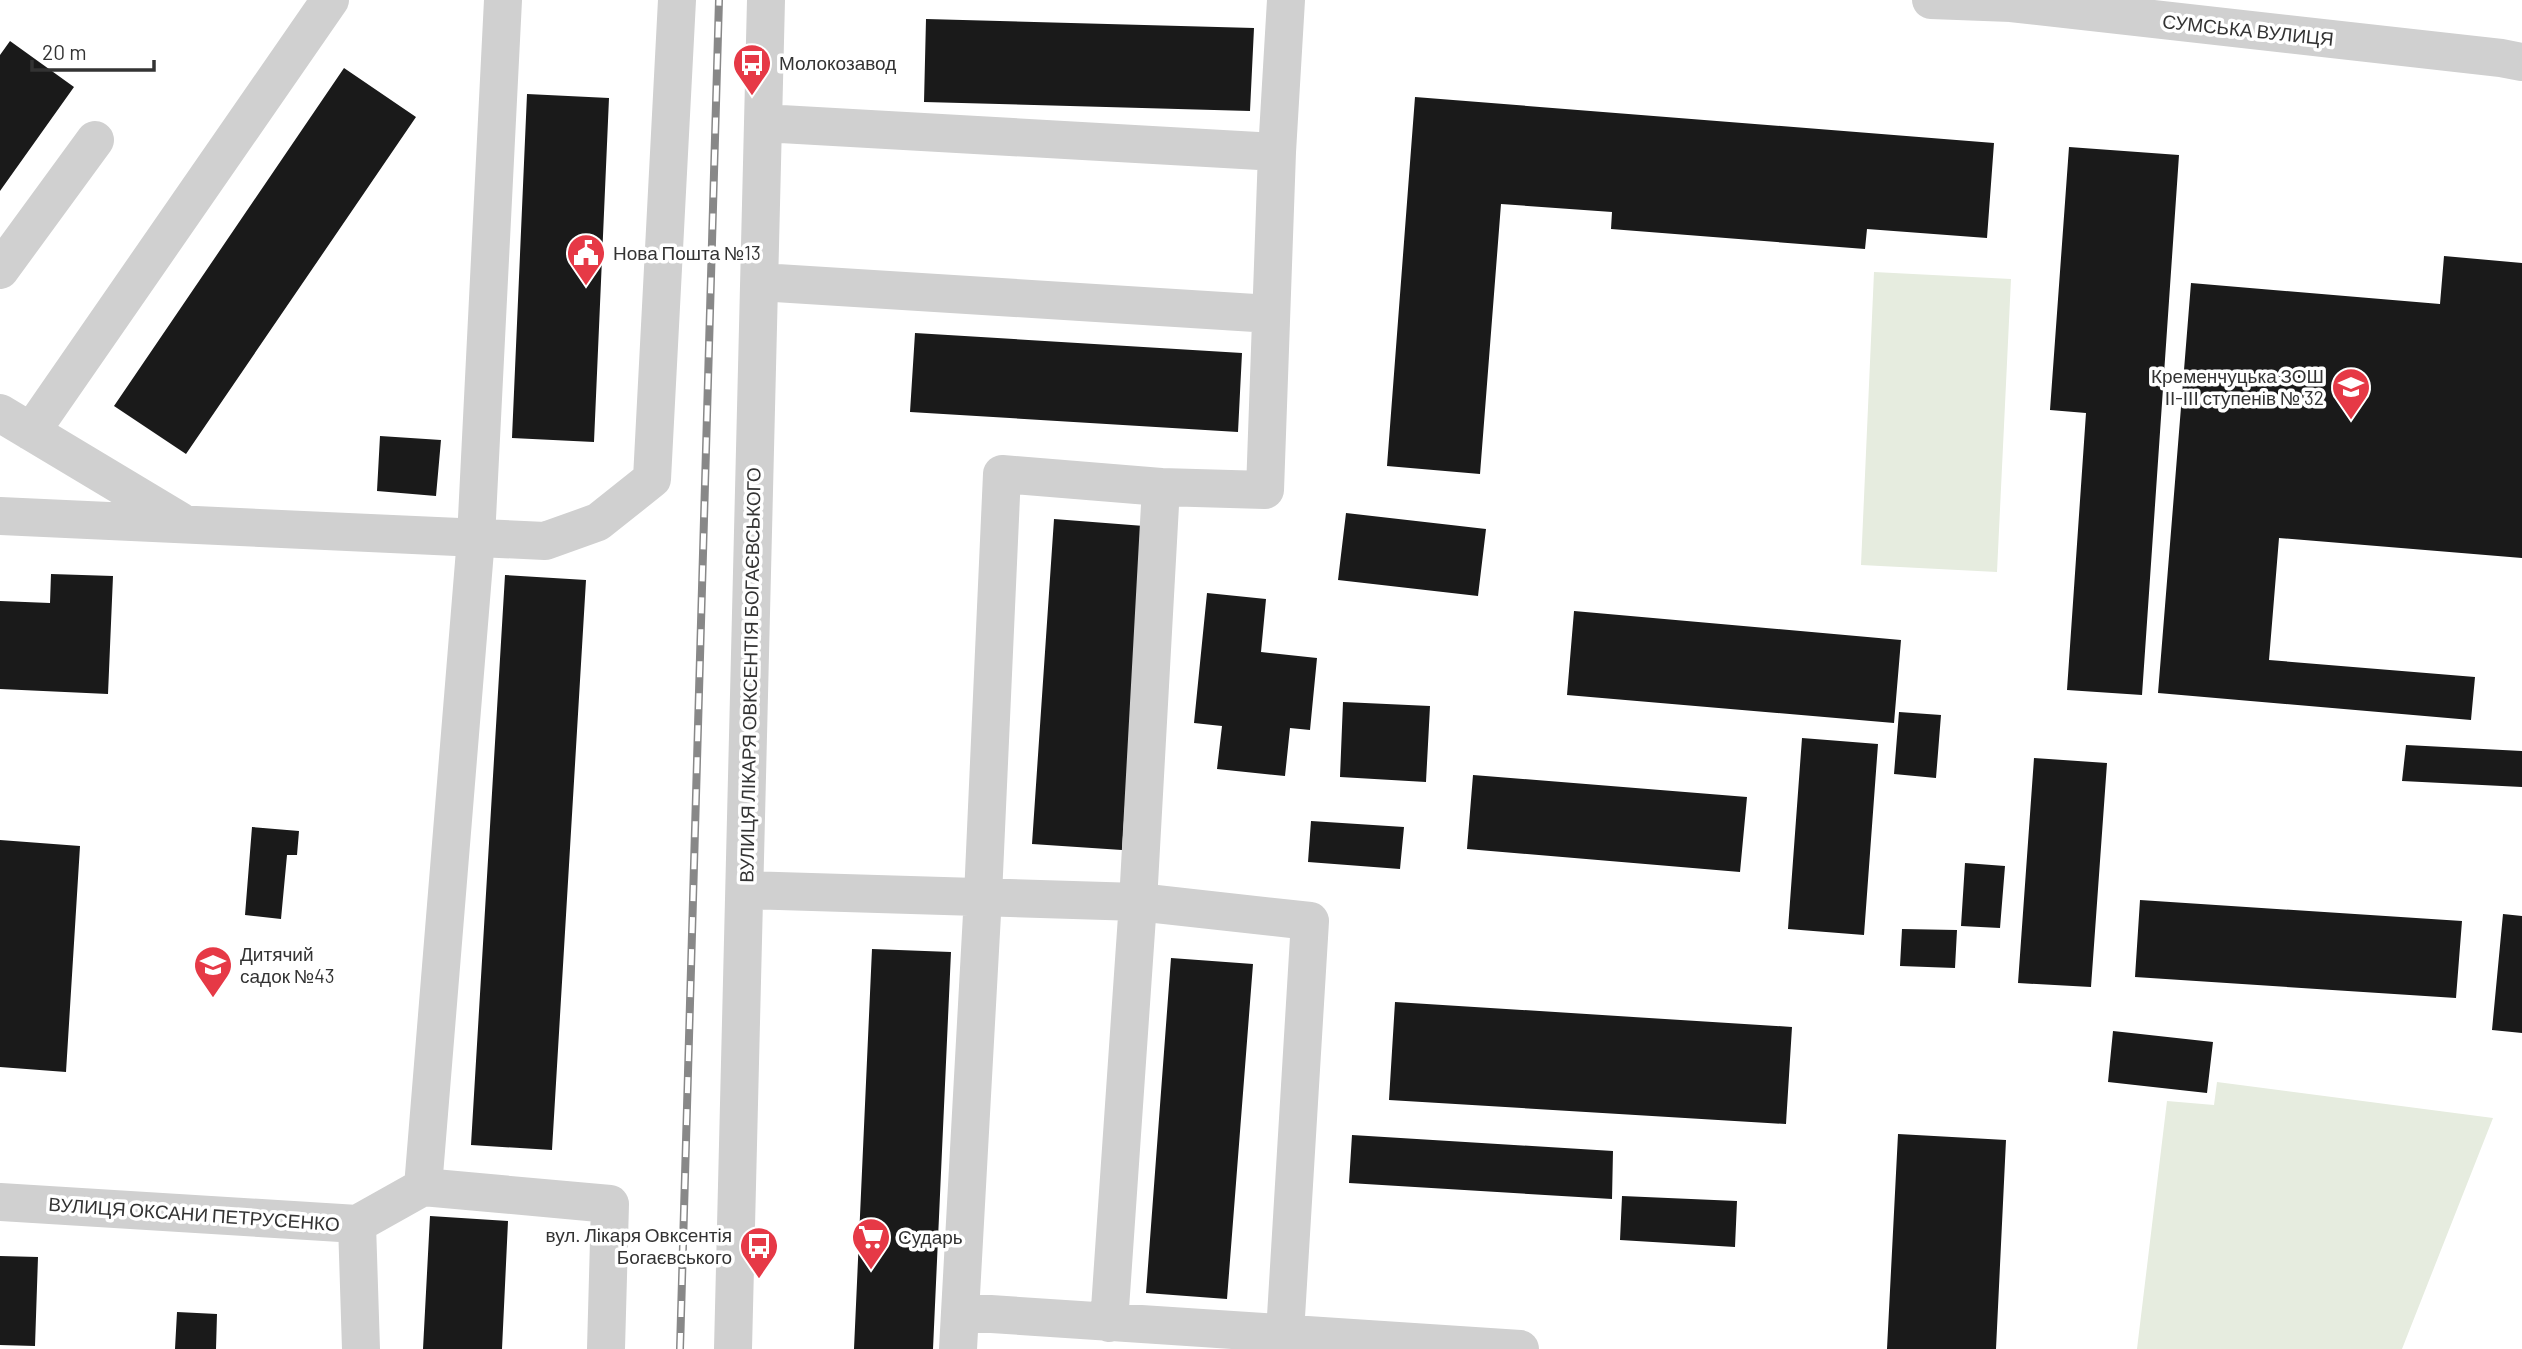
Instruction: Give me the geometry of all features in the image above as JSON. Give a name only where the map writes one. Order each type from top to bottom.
[{"type":"street","points":[[184,524],[15,422],[330,0]]},
{"type":"street","points":[[503,0],[475,538],[423,1186],[610,1204],[606,1349]]},
{"type":"street","points":[[0,516],[545,541],[598,523],[652,479],[677,0]]},
{"type":"street","name":"ВУЛИЦЯ ЛІКАРЯ ОВКСЕНТІЯ БОГАЄВСЬКОГО","points":[[733,1349],[766,0]]},
{"type":"street","points":[[958,1349],[983,896],[1002,474],[1161,487],[1265,490],[1277,152],[1286,0]]},
{"type":"street","name":"СУМСЬКА ВУЛИЦЯ","points":[[1931,0],[2025,5],[2522,62]]},
{"type":"street","points":[[764,123],[1277,152]]},
{"type":"street","points":[[0,270],[95,140]]},
{"type":"street","points":[[760,282],[1271,314]]},
{"type":"street","points":[[1109,1323],[1138,902],[1161,487]]},
{"type":"street","points":[[745,890],[1138,902],[1310,921],[1285,1333]]},
{"type":"street","name":"ВУЛИЦЯ ОКСАНИ ПЕТРУСЕНКО","points":[[0,1202],[357,1224],[423,1186]]},
{"type":"street","points":[[357,1224],[361,1349]]},
{"type":"street","points":[[960,1312],[1520,1349]]},
{"type":"shaded area","points":[[1874,272],[2011,279],[1997,572],[1861,565]]},
{"type":"shaded area","points":[[2217,1082],[2493,1118],[2402,1349],[2137,1349],[2167,1101],[2214,1105]]},
{"type":"building","points":[[926,19],[1254,28],[1250,111],[924,102]]},
{"type":"building","points":[[10,41],[74,87],[0,191],[0,55]]},
{"type":"building","points":[[344,68],[416,117],[186,454],[114,406]]},
{"type":"building","points":[[527,94],[609,98],[594,442],[512,438]]},
{"type":"building","points":[[1415,97],[1994,143],[1987,238],[1867,229],[1865,249],[1611,229],[1612,212],[1501,204],[1480,474],[1387,466]]},
{"type":"building","points":[[2069,147],[2179,155],[2142,695],[2067,690],[2086,413],[2050,410]]},
{"type":"building","name":"Кременчуцька ЗОШ ІІ-ІІІ ступенів № 32","points":[[2444,256],[2522,263],[2522,558],[2279,538],[2269,660],[2475,677],[2471,720],[2158,693],[2191,283],[2440,304]]},
{"type":"building","points":[[915,333],[1242,353],[1238,432],[910,412]]},
{"type":"building","points":[[380,436],[441,440],[436,496],[377,491]]},
{"type":"building","points":[[1346,513],[1486,529],[1478,596],[1338,580]]},
{"type":"building","points":[[1054,519],[1144,526],[1122,850],[1032,844]]},
{"type":"building","points":[[51,574],[113,576],[108,694],[0,689],[0,601],[50,603]]},
{"type":"building","points":[[505,575],[586,580],[552,1150],[471,1145]]},
{"type":"building","points":[[1207,593],[1266,599],[1261,652],[1317,658],[1310,730],[1290,728],[1285,776],[1217,769],[1222,726],[1194,723]]},
{"type":"building","points":[[1574,611],[1901,640],[1894,723],[1567,695]]},
{"type":"building","points":[[1343,702],[1430,706],[1426,782],[1340,777]]},
{"type":"building","points":[[1899,712],[1941,715],[1936,778],[1894,774]]},
{"type":"building","points":[[1802,738],[1878,744],[1864,935],[1788,929]]},
{"type":"building","points":[[2406,745],[2522,751],[2522,787],[2402,781]]},
{"type":"building","points":[[2034,758],[2107,763],[2091,987],[2018,983]]},
{"type":"building","points":[[1473,775],[1747,797],[1740,872],[1467,849]]},
{"type":"building","points":[[1311,821],[1404,827],[1400,869],[1308,862]]},
{"type":"building","points":[[252,827],[299,831],[297,855],[287,855],[281,919],[245,915]]},
{"type":"building","points":[[0,840],[80,846],[66,1072],[0,1067]]},
{"type":"building","points":[[1965,863],[2005,866],[2000,928],[1961,926]]},
{"type":"building","points":[[2140,900],[2462,921],[2456,998],[2135,977]]},
{"type":"building","points":[[2503,914],[2522,916],[2522,1033],[2492,1030]]},
{"type":"building","points":[[1902,929],[1957,930],[1955,968],[1900,966]]},
{"type":"building","points":[[872,949],[951,952],[933,1349],[854,1349]]},
{"type":"building","points":[[1171,958],[1253,964],[1227,1299],[1146,1293]]},
{"type":"building","points":[[1395,1002],[1792,1027],[1786,1124],[1389,1100]]},
{"type":"building","points":[[2113,1031],[2213,1042],[2207,1093],[2108,1082]]},
{"type":"building","points":[[1898,1134],[2006,1140],[1996,1349],[1887,1349]]},
{"type":"building","points":[[1352,1135],[1613,1151],[1612,1199],[1349,1183]]},
{"type":"building","points":[[1622,1196],[1737,1201],[1735,1247],[1620,1240]]},
{"type":"building","points":[[430,1216],[508,1221],[502,1349],[423,1349]]},
{"type":"building","points":[[0,1256],[38,1257],[35,1346],[0,1345]]},
{"type":"building","points":[[177,1312],[217,1314],[216,1349],[175,1349]]},
{"type":"railway","points":[[680,1349],[719,0]]},
{"type":"place","name":"Молокозавод","points":[[752,97]]},
{"type":"place","name":"Нова Пошта №13","points":[[586,287]]},
{"type":"place","name":"Кременчуцька ЗОШ ІІ-ІІІ ступенів № 32","points":[[2351,421]]},
{"type":"place","name":"Дитячий садок №43","points":[[213,999]]},
{"type":"place","name":"Сударь","points":[[871,1271]]},
{"type":"place","name":"вул. Лікаря Овксентія Богаєвського","points":[[759,1280]]}]
